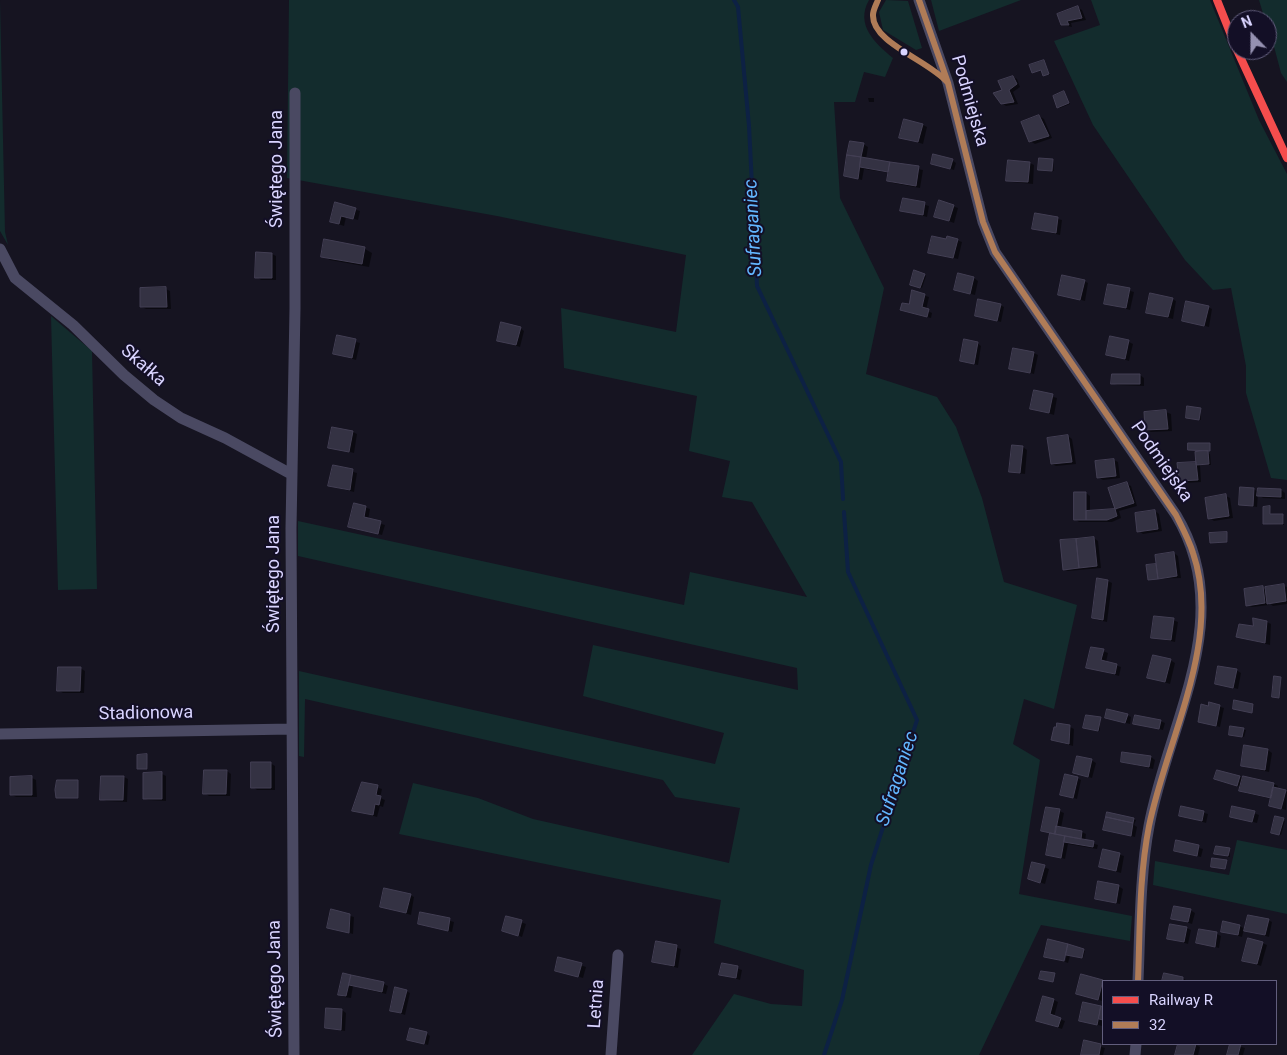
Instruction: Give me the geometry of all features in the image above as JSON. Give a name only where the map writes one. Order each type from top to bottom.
[{"type":"street","name":"Podmiejska","points":[[919,0],[948,83],[983,222],[995,252],[1176,514],[1188,534],[1196,562],[1202,592],[1196,664],[1149,826],[1138,980]]},
{"type":"street","name":"Świętego Jana","points":[[294,93],[295,308],[292,474],[294,1055]]},
{"type":"street","name":"Skałka","points":[[0,249],[15,278],[73,325],[124,375],[154,400],[181,418],[225,438],[292,474]]},
{"type":"street","name":"Stadionowa","points":[[0,734],[292,729]]},
{"type":"street","name":"Letnia","points":[[611,1055],[618,955]]},
{"type":"green space","points":[[0,0],[5,232],[8,245],[0,231]]},
{"type":"green space","points":[[289,0],[869,0],[864,17],[869,33],[893,58],[885,77],[864,72],[855,102],[834,102],[840,198],[884,288],[866,374],[937,397],[956,427],[982,498],[1004,582],[1077,605],[1054,709],[1024,699],[1013,744],[1040,760],[1019,894],[1132,916],[1130,941],[1041,925],[979,1055],[692,1055],[734,994],[771,1004],[802,1006],[804,970],[714,943],[721,900],[399,834],[413,783],[478,798],[533,819],[729,863],[740,808],[675,797],[663,780],[305,699],[304,757],[299,756],[299,671],[715,764],[724,733],[583,696],[593,645],[798,690],[797,668],[298,556],[298,521],[684,605],[690,572],[807,597],[752,502],[722,497],[730,461],[689,451],[697,396],[564,368],[561,308],[676,332],[686,255],[497,216],[287,178]]},
{"type":"green space","points":[[886,0],[908,1],[922,48],[916,50],[883,30],[879,12]]},
{"type":"green space","points":[[931,0],[1021,0],[939,31]]},
{"type":"green space","points":[[1091,0],[1210,0],[1227,42],[1227,60],[1234,60],[1259,120],[1287,174],[1287,480],[1271,478],[1246,393],[1246,366],[1231,288],[1213,290],[1185,260],[1093,125],[1054,41],[1100,25]]},
{"type":"green space","points":[[1259,0],[1287,0],[1287,82],[1281,73],[1277,58],[1277,10],[1262,10]]},
{"type":"green space","points":[[51,316],[92,351],[97,589],[58,590]]},
{"type":"green space","points":[[1237,840],[1287,850],[1287,914],[1153,885],[1155,861],[1229,875]]},
{"type":"building","points":[[1078,6],[1082,18],[1067,21],[1069,25],[1061,25],[1057,14]]},
{"type":"building","points":[[1044,60],[1049,74],[1043,76],[1041,70],[1032,73],[1029,65]]},
{"type":"building","points":[[1013,76],[1017,84],[1009,90],[1014,102],[1001,104],[993,93],[1002,90],[998,81]]},
{"type":"building","points":[[1064,91],[1069,103],[1057,108],[1053,96]]},
{"type":"building","points":[[1039,115],[1049,136],[1029,142],[1021,122]]},
{"type":"building","points":[[904,119],[923,124],[918,142],[899,138]]},
{"type":"building","points":[[850,141],[864,143],[861,157],[847,155]]},
{"type":"building","points":[[933,154],[953,159],[950,169],[931,164]]},
{"type":"building","points":[[847,155],[861,157],[858,179],[844,176]]},
{"type":"building","points":[[861,157],[890,162],[888,172],[860,167]]},
{"type":"building","points":[[1039,158],[1053,159],[1052,171],[1038,170]]},
{"type":"building","points":[[1008,160],[1030,162],[1028,182],[1006,181]]},
{"type":"building","points":[[890,162],[919,166],[916,186],[887,181]]},
{"type":"building","points":[[903,198],[925,202],[923,215],[900,211]]},
{"type":"building","points":[[939,200],[954,205],[949,221],[934,217]]},
{"type":"building","points":[[335,202],[356,208],[353,219],[341,216],[339,224],[330,222]]},
{"type":"building","points":[[1035,213],[1058,217],[1056,233],[1032,229]]},
{"type":"building","points":[[932,236],[946,239],[947,236],[958,239],[953,258],[928,253]]},
{"type":"building","points":[[324,239],[365,247],[362,264],[321,257]]},
{"type":"building","points":[[256,252],[272,253],[272,278],[255,278]]},
{"type":"building","points":[[914,270],[925,274],[920,288],[910,285]]},
{"type":"building","points":[[958,273],[974,277],[970,294],[954,290]]},
{"type":"building","points":[[1062,275],[1085,280],[1080,300],[1058,295]]},
{"type":"building","points":[[1108,284],[1130,288],[1126,308],[1104,304]]},
{"type":"building","points":[[166,287],[167,307],[140,307],[140,288]]},
{"type":"building","points":[[912,290],[925,294],[922,307],[929,309],[927,317],[900,310],[902,303],[909,304]]},
{"type":"building","points":[[1150,293],[1173,298],[1168,317],[1146,313]]},
{"type":"building","points":[[978,299],[1001,304],[997,321],[975,316]]},
{"type":"building","points":[[1186,301],[1209,306],[1204,326],[1182,321]]},
{"type":"building","points":[[501,322],[521,327],[516,345],[497,341]]},
{"type":"building","points":[[337,335],[356,339],[352,358],[333,354]]},
{"type":"building","points":[[1110,336],[1129,340],[1125,359],[1106,355]]},
{"type":"building","points":[[964,339],[978,342],[974,364],[960,361]]},
{"type":"building","points":[[1013,348],[1034,352],[1030,373],[1009,369]]},
{"type":"building","points":[[1112,374],[1140,374],[1140,384],[1111,384]]},
{"type":"building","points":[[1034,390],[1053,394],[1049,413],[1030,409]]},
{"type":"building","points":[[1187,406],[1201,408],[1199,420],[1186,418]]},
{"type":"building","points":[[1166,410],[1168,429],[1145,430],[1144,412]]},
{"type":"building","points":[[332,427],[353,431],[349,452],[328,448]]},
{"type":"building","points":[[1068,435],[1072,462],[1051,464],[1047,438]]},
{"type":"building","points":[[1188,443],[1210,443],[1210,451],[1188,450]]},
{"type":"building","points":[[1012,445],[1023,446],[1020,473],[1009,472]]},
{"type":"building","points":[[1208,451],[1209,464],[1196,465],[1195,452]]},
{"type":"building","points":[[1114,459],[1116,476],[1097,478],[1095,461]]},
{"type":"building","points":[[1196,462],[1198,480],[1179,481],[1177,463]]},
{"type":"building","points":[[333,465],[353,469],[350,490],[328,486]]},
{"type":"building","points":[[1127,482],[1134,503],[1115,509],[1108,488]]},
{"type":"building","points":[[1240,487],[1254,488],[1253,506],[1239,505]]},
{"type":"building","points":[[1258,488],[1281,489],[1281,497],[1257,496]]},
{"type":"building","points":[[1074,492],[1086,492],[1086,520],[1074,520]]},
{"type":"building","points":[[1226,494],[1229,516],[1208,519],[1205,498]]},
{"type":"building","points":[[354,503],[366,506],[364,517],[381,521],[378,534],[348,527]]},
{"type":"building","points":[[1270,506],[1270,514],[1283,514],[1283,524],[1263,524],[1263,507]]},
{"type":"building","points":[[1115,509],[1117,516],[1107,520],[1086,520],[1086,511]]},
{"type":"building","points":[[1155,510],[1158,529],[1137,532],[1135,513]]},
{"type":"building","points":[[1227,532],[1227,542],[1210,543],[1209,533]]},
{"type":"building","points":[[1094,537],[1097,566],[1079,568],[1076,539]]},
{"type":"building","points":[[1076,539],[1079,568],[1063,570],[1060,540]]},
{"type":"building","points":[[1174,552],[1177,576],[1158,579],[1155,555]]},
{"type":"building","points":[[1156,564],[1158,579],[1148,580],[1146,565]]},
{"type":"building","points":[[1097,578],[1108,580],[1103,620],[1092,618]]},
{"type":"building","points":[[1284,584],[1286,601],[1267,604],[1265,587]]},
{"type":"building","points":[[1263,586],[1265,603],[1246,606],[1244,589]]},
{"type":"building","points":[[1154,616],[1174,618],[1171,640],[1151,638]]},
{"type":"building","points":[[1253,618],[1267,621],[1265,643],[1236,637],[1239,624],[1253,626]]},
{"type":"building","points":[[1091,647],[1104,649],[1101,660],[1117,664],[1115,674],[1086,668]]},
{"type":"building","points":[[1153,655],[1171,659],[1165,682],[1147,678]]},
{"type":"building","points":[[1218,666],[1237,669],[1233,688],[1215,684]]},
{"type":"building","points":[[58,667],[81,667],[80,691],[57,691]]},
{"type":"building","points":[[1274,676],[1281,677],[1279,698],[1272,697]]},
{"type":"building","points":[[1234,700],[1253,704],[1252,713],[1233,709]]},
{"type":"building","points":[[1209,702],[1220,705],[1216,726],[1198,722],[1201,704],[1208,706]]},
{"type":"building","points":[[1107,709],[1128,714],[1125,723],[1105,718]]},
{"type":"building","points":[[1086,715],[1101,717],[1098,731],[1083,728]]},
{"type":"building","points":[[1135,715],[1161,720],[1159,729],[1133,724]]},
{"type":"building","points":[[1057,723],[1070,725],[1069,744],[1051,740]]},
{"type":"building","points":[[1230,726],[1244,728],[1242,737],[1229,735]]},
{"type":"building","points":[[1244,745],[1268,749],[1265,770],[1241,766]]},
{"type":"building","points":[[1122,752],[1151,756],[1149,767],[1121,762]]},
{"type":"building","points":[[147,754],[147,769],[137,769],[137,755]]},
{"type":"building","points":[[1077,756],[1092,759],[1088,777],[1073,773]]},
{"type":"building","points":[[251,762],[271,762],[271,788],[251,788]]},
{"type":"building","points":[[204,770],[227,770],[226,794],[203,794]]},
{"type":"building","points":[[1217,770],[1240,776],[1237,786],[1214,779]]},
{"type":"building","points":[[162,772],[162,799],[143,799],[143,773]]},
{"type":"building","points":[[1065,774],[1078,777],[1073,798],[1060,795]]},
{"type":"building","points":[[32,776],[32,795],[10,795],[10,777]]},
{"type":"building","points":[[101,776],[124,776],[123,800],[100,800]]},
{"type":"building","points":[[1243,776],[1274,783],[1271,798],[1239,791]]},
{"type":"building","points":[[57,780],[78,780],[78,798],[56,798]]},
{"type":"building","points":[[362,782],[378,785],[376,795],[381,796],[379,805],[375,804],[373,815],[352,811]]},
{"type":"building","points":[[1273,787],[1286,790],[1281,809],[1269,806]]},
{"type":"building","points":[[1181,806],[1204,811],[1202,821],[1179,816]]},
{"type":"building","points":[[1232,806],[1255,811],[1252,822],[1230,817]]},
{"type":"building","points":[[1046,807],[1060,809],[1055,834],[1041,831]]},
{"type":"building","points":[[1107,812],[1134,818],[1133,823],[1106,817]]},
{"type":"building","points":[[1275,816],[1284,818],[1279,835],[1271,833]]},
{"type":"building","points":[[1106,817],[1133,823],[1131,836],[1103,830]]},
{"type":"building","points":[[1056,826],[1082,831],[1081,839],[1055,834]]},
{"type":"building","points":[[1050,833],[1065,836],[1061,858],[1046,855]]},
{"type":"building","points":[[1065,836],[1094,841],[1093,847],[1064,842]]},
{"type":"building","points":[[1176,840],[1199,845],[1197,856],[1174,851]]},
{"type":"building","points":[[1216,846],[1230,848],[1228,856],[1214,854]]},
{"type":"building","points":[[1103,849],[1120,853],[1116,871],[1099,867]]},
{"type":"building","points":[[1212,858],[1227,860],[1225,869],[1211,867]]},
{"type":"building","points":[[1032,862],[1045,865],[1040,883],[1028,879]]},
{"type":"building","points":[[1098,881],[1119,885],[1116,903],[1095,899]]},
{"type":"building","points":[[384,888],[411,894],[406,913],[380,907]]},
{"type":"building","points":[[1174,906],[1191,909],[1188,922],[1171,919]]},
{"type":"building","points":[[331,909],[350,914],[349,933],[327,928]]},
{"type":"building","points":[[420,912],[450,918],[448,931],[418,924]]},
{"type":"building","points":[[1248,915],[1269,919],[1265,935],[1244,931]]},
{"type":"building","points":[[506,916],[522,920],[518,936],[502,931]]},
{"type":"building","points":[[1223,921],[1240,925],[1238,935],[1221,932]]},
{"type":"building","points":[[1170,924],[1187,927],[1184,942],[1167,939]]},
{"type":"building","points":[[1199,929],[1217,932],[1215,947],[1196,943]]},
{"type":"building","points":[[1248,938],[1263,942],[1257,964],[1242,961]]},
{"type":"building","points":[[1048,939],[1068,944],[1064,961],[1044,957]]},
{"type":"building","points":[[656,941],[677,945],[674,966],[652,962]]},
{"type":"building","points":[[1068,944],[1084,949],[1082,958],[1066,955]]},
{"type":"building","points":[[558,957],[582,963],[578,977],[555,971]]},
{"type":"building","points":[[722,963],[738,966],[736,978],[719,975]]},
{"type":"building","points":[[1041,971],[1055,973],[1053,982],[1039,979]]},
{"type":"building","points":[[343,973],[351,975],[346,996],[338,995]]},
{"type":"building","points":[[1164,973],[1183,977],[1183,980],[1162,980]]},
{"type":"building","points":[[1081,974],[1103,980],[1098,1000],[1076,994]]},
{"type":"building","points":[[351,975],[384,982],[382,992],[349,985]]},
{"type":"building","points":[[395,987],[407,990],[401,1013],[390,1011]]},
{"type":"building","points":[[1043,996],[1054,999],[1050,1014],[1061,1018],[1058,1027],[1036,1021]]},
{"type":"building","points":[[1083,1002],[1101,1006],[1097,1025],[1079,1021]]},
{"type":"building","points":[[1101,1006],[1102,1020],[1099,1019]]},
{"type":"building","points":[[326,1008],[342,1009],[341,1030],[325,1028]]},
{"type":"building","points":[[410,1028],[427,1032],[424,1044],[407,1040]]},
{"type":"building","points":[[1084,1040],[1101,1044],[1099,1055],[1081,1055]]},
{"type":"building","points":[[1178,1045],[1196,1045],[1193,1055],[1175,1055]]},
{"type":"building","points":[[1230,1045],[1241,1045],[1238,1055],[1227,1055]]},
{"type":"waterway","name":"Sufraganiec","points":[[734,0],[738,7],[749,126],[757,286],[841,462],[843,499]]},
{"type":"waterway","name":"Sufraganiec","points":[[824,1055],[842,1000],[871,865],[917,720],[848,572],[844,512]]},
{"type":"rail line","name":"R","points":[[1217,0],[1227,25]]},
{"type":"rail line","name":"R","points":[[1242,60],[1287,158]]},
{"type":"transit line","name":"32","points":[[878,0],[873,15],[875,25],[882,34],[903,51],[940,75],[948,83]]},
{"type":"transit line","name":"32","points":[[919,0],[948,83],[983,222],[995,252],[1176,515],[1193,553],[1200,586],[1201,620],[1197,655],[1189,690],[1157,793],[1149,826],[1140,904],[1138,980]]}]
